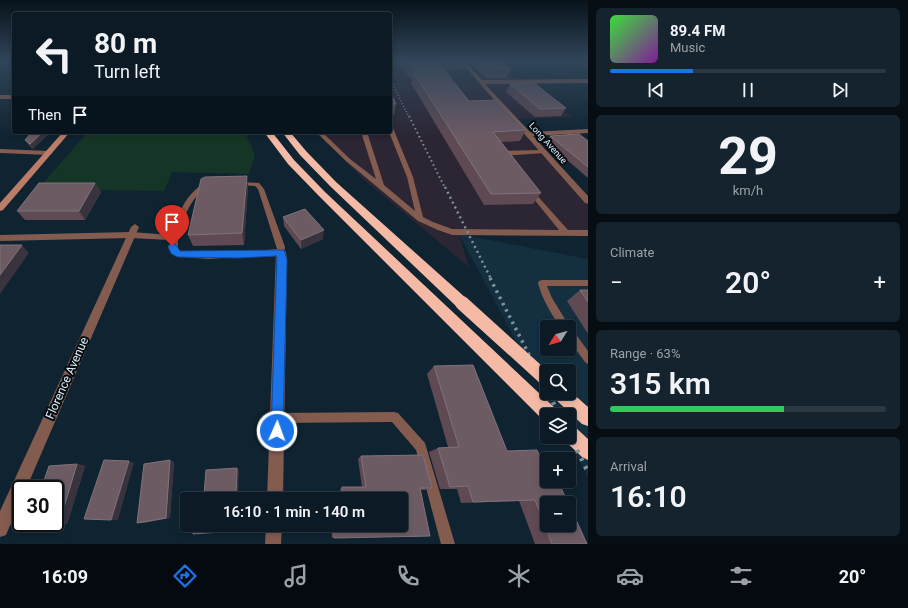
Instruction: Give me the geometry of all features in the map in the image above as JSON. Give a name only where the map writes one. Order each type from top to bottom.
[{"type":"highway","points":[[270,134],[291,162],[322,194],[543,408]]},
{"type":"highway","points":[[288,134],[303,153],[333,184],[540,374]]},
{"type":"highway","points":[[569,400],[588,418]]},
{"type":"highway","points":[[576,440],[588,451]]},
{"type":"main road","points":[[0,208],[65,134]]},
{"type":"street","name":"Long Avenue","points":[[485,86],[588,201]]},
{"type":"street","points":[[0,97],[12,97]]},
{"type":"street","points":[[528,134],[588,131]]},
{"type":"street","points":[[0,151],[49,153]]},
{"type":"street","name":"Florence Avenue","points":[[0,529],[133,231]]},
{"type":"street","points":[[275,492],[281,252]]},
{"type":"street","points":[[273,544],[274,532]]},
{"type":"lane","points":[[392,133],[410,177],[420,219]]},
{"type":"lane","points":[[321,134],[343,156],[420,219],[436,228],[452,232],[588,232]]},
{"type":"lane","points":[[365,134],[380,186]]},
{"type":"lane","points":[[505,158],[500,153],[543,152]]},
{"type":"lane","points":[[211,184],[257,184],[261,189],[271,217],[281,247],[281,252],[238,255],[178,254],[174,252],[172,246],[186,208],[193,194],[199,188],[211,184]]},
{"type":"lane","points":[[527,187],[565,232]]},
{"type":"lane","points":[[0,238],[133,231],[174,238]]},
{"type":"lane","points":[[560,320],[545,294],[542,283],[588,283]]},
{"type":"lane","points":[[576,342],[588,359]]},
{"type":"lane","points":[[278,418],[394,417],[421,447],[448,544]]},
{"type":"shaded area","points":[[392,86],[529,86],[572,117],[510,119],[588,206],[588,234],[459,235],[469,267],[364,180],[318,134],[392,134]]},
{"type":"shaded area","points":[[459,234],[588,259],[588,477],[571,444],[576,444],[576,408],[551,408],[547,400],[576,400],[576,364],[540,364],[540,387]]},
{"type":"green space","points":[[86,134],[246,134],[255,155],[249,174],[172,172],[164,191],[38,189]]},
{"type":"building","points":[[423,86],[457,86],[469,101],[496,100],[526,130],[493,132],[541,193],[491,194]]},
{"type":"building","points":[[513,86],[538,86],[566,108],[540,109]]},
{"type":"building","points":[[392,95],[396,104],[392,104]]},
{"type":"building","points":[[30,134],[41,134],[30,144],[25,140]]},
{"type":"building","points":[[579,134],[588,141],[588,167],[550,136]]},
{"type":"building","points":[[247,176],[242,233],[188,235],[201,179],[205,177]]},
{"type":"building","points":[[39,183],[95,183],[79,211],[17,211]]},
{"type":"building","points":[[305,209],[324,230],[301,240],[283,217]]},
{"type":"building","points":[[0,245],[22,245],[0,275]]},
{"type":"building","points":[[580,290],[588,290],[588,302]]},
{"type":"building","points":[[473,365],[507,451],[537,450],[540,457],[540,488],[561,488],[565,496],[540,496],[540,513],[535,500],[473,502],[468,486],[450,487],[438,448],[459,447],[434,366]]},
{"type":"building","points":[[423,455],[432,488],[420,488],[430,536],[334,538],[334,532],[408,532],[408,492],[342,492],[342,487],[366,487],[361,456]]},
{"type":"building","points":[[104,460],[129,461],[111,520],[84,519]]},
{"type":"building","points":[[170,460],[166,518],[137,523],[144,464]]},
{"type":"building","points":[[77,464],[64,507],[64,480],[44,480],[49,466]]},
{"type":"building","points":[[237,468],[236,492],[204,492],[206,470]]},
{"type":"building","points":[[576,520],[587,544],[552,544],[547,532],[576,532]]},
{"type":"building","points":[[193,532],[221,532],[193,534]]},
{"type":"railway","points":[[394,86],[409,117]]},
{"type":"railway","points":[[409,116],[445,188]]},
{"type":"railway","points":[[445,187],[491,279]]},
{"type":"railway","points":[[490,278],[540,376]]},
{"type":"railway","points":[[552,400],[556,408]]},
{"type":"railway","points":[[574,444],[588,472]]},
{"type":"route","points":[[172,246],[174,252],[178,254],[238,255],[281,252],[277,431]]}]
